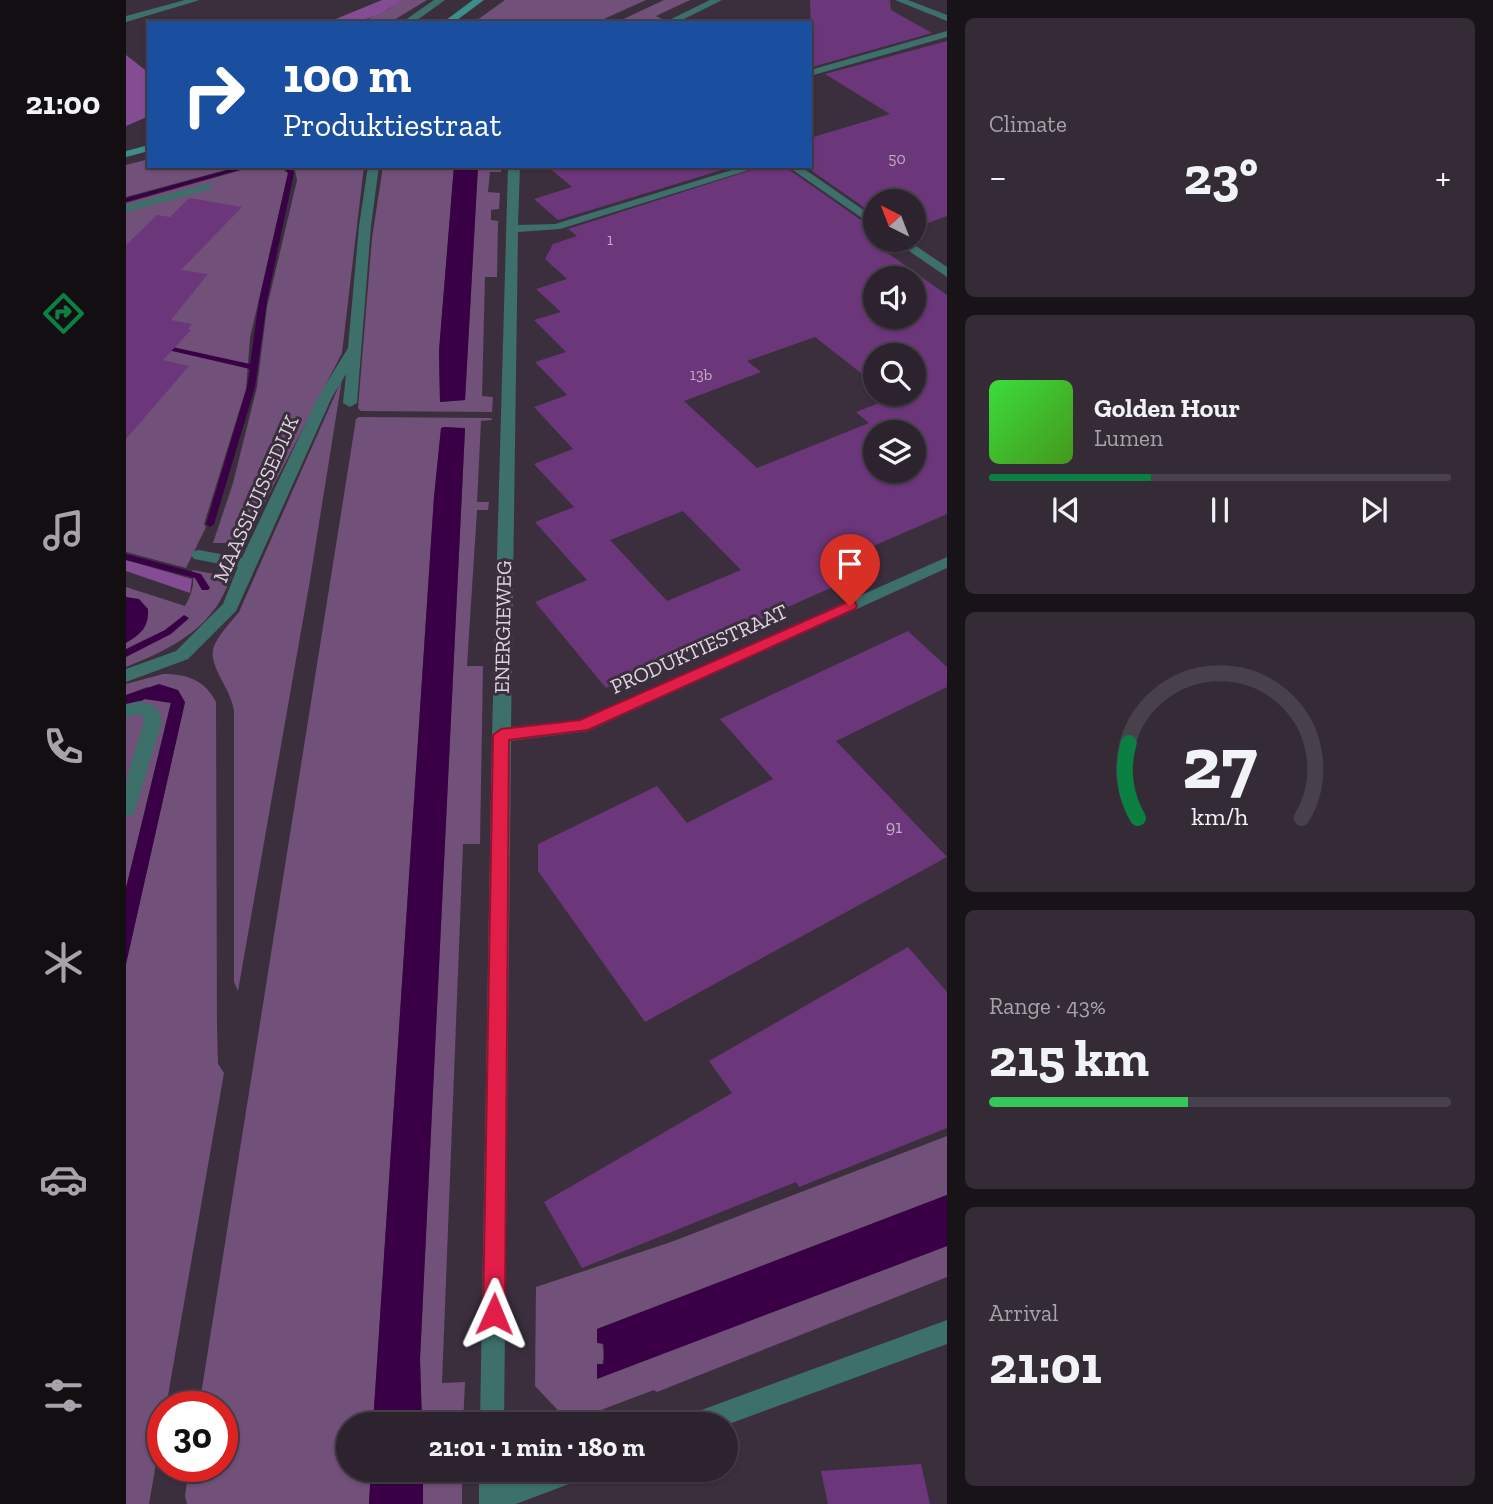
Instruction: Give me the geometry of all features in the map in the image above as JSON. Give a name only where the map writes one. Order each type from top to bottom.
[{"type":"street","points":[[126,19],[195,0]]},
{"type":"street","points":[[409,21],[440,0]]},
{"type":"street","points":[[450,21],[479,0]]},
{"type":"street","points":[[672,21],[716,0]]},
{"type":"street","points":[[900,0],[947,18]]},
{"type":"street","points":[[812,72],[947,34]]},
{"type":"street","points":[[126,154],[147,149]]},
{"type":"street","name":"MAASSLUISSEDIJK","points":[[350,403],[365,226],[374,168]]},
{"type":"street","name":"ENERGIEWEG","points":[[492,1412],[501,735],[514,168]]},
{"type":"street","points":[[513,229],[556,228],[751,168]]},
{"type":"street","points":[[795,168],[863,215]]},
{"type":"street","points":[[126,209],[207,187]]},
{"type":"street","points":[[916,252],[947,273]]},
{"type":"street","name":"MAASSLUISSEDIJK","points":[[126,676],[182,655],[230,607],[247,564],[325,397],[354,349]]},
{"type":"street","points":[[199,555],[247,564]]},
{"type":"street","name":"PRODUKTIESTRAAT","points":[[501,735],[582,726],[947,562]]},
{"type":"street","points":[[126,711],[135,707],[145,708],[152,712],[153,721],[126,810]]},
{"type":"street","points":[[729,1412],[947,1332]]},
{"type":"street","points":[[492,1482],[492,1502],[543,1482]]},
{"type":"shaded area","points":[[382,0],[402,0],[366,19],[331,21]]},
{"type":"shaded area","points":[[402,0],[427,0],[392,21],[364,21]]},
{"type":"shaded area","points":[[505,0],[646,0],[599,21],[476,21]]},
{"type":"shaded area","points":[[664,0],[690,0],[656,16],[662,19],[658,21],[619,21]]},
{"type":"shaded area","points":[[126,55],[147,71],[147,117],[126,126]]},
{"type":"shaded area","points":[[147,160],[147,168],[233,168],[126,197],[126,165]]},
{"type":"shaded area","points":[[248,168],[281,168],[288,173],[250,338],[246,389],[204,524],[206,527],[186,568],[126,552],[126,203]]},
{"type":"shaded area","points":[[294,168],[364,168],[342,353],[248,535],[230,543],[213,543],[233,483],[257,387],[267,307],[297,180]]},
{"type":"shaded area","points":[[383,168],[454,168],[439,351],[440,402],[465,400],[478,168],[501,169],[501,172],[490,172],[488,192],[500,193],[499,209],[491,210],[491,220],[498,221],[497,277],[485,277],[482,396],[493,397],[492,412],[361,411],[358,408],[372,238]]},
{"type":"shaded area","points":[[454,168],[478,168],[465,400],[440,402],[439,351]]},
{"type":"shaded area","points":[[342,379],[310,580],[238,991],[234,982],[234,711],[213,660],[213,652],[220,635],[239,612]]},
{"type":"shaded area","points":[[356,419],[492,420],[481,421],[477,502],[489,502],[488,510],[477,510],[467,666],[483,666],[480,844],[463,844],[442,1383],[465,1382],[464,1412],[422,1412],[420,1359],[465,429],[444,427],[441,429],[434,497],[374,1412],[336,1412],[336,1482],[370,1482],[369,1504],[187,1504],[187,1482],[238,1482],[238,1391],[202,1391]]},
{"type":"shaded area","points":[[441,428],[465,428],[420,1359],[422,1412],[374,1412],[434,497]]},
{"type":"shaded area","points":[[126,560],[192,579],[190,593],[126,571]]},
{"type":"shaded area","points":[[192,570],[232,577],[216,607],[205,621],[185,638],[126,667],[126,587],[185,606],[192,589]]},
{"type":"shaded area","points":[[126,597],[139,599],[148,609],[143,629],[126,643]]},
{"type":"shaded area","points":[[163,674],[180,675],[201,683],[216,702],[217,1027],[218,1064],[224,1073],[169,1391],[147,1391],[147,1482],[153,1482],[149,1504],[126,1504],[126,964],[185,702],[147,687],[126,695],[126,684]]},
{"type":"shaded area","points":[[159,684],[178,690],[185,702],[126,964],[126,888],[171,703],[145,699],[126,707],[126,695]]},
{"type":"shaded area","points":[[145,699],[171,702],[126,888],[126,707]]},
{"type":"shaded area","points":[[947,1136],[947,1195],[597,1329],[603,1354],[597,1378],[947,1246],[947,1277],[657,1392],[654,1390],[596,1412],[560,1412],[535,1386],[536,1287],[671,1242]]},
{"type":"shaded area","points":[[947,1195],[947,1246],[597,1379],[597,1364],[604,1364],[604,1344],[597,1343],[597,1329]]},
{"type":"shaded area","points":[[370,1482],[423,1482],[423,1504],[369,1504]]},
{"type":"shaded area","points":[[423,1482],[462,1482],[462,1504],[423,1504]]},
{"type":"building","points":[[810,0],[890,0],[891,10],[932,33],[812,67]]},
{"type":"building","points":[[947,41],[947,216],[926,224],[926,189],[863,189],[863,207],[808,168],[812,168],[812,137],[890,114],[825,74]]},
{"type":"building","points":[[549,168],[728,168],[558,220],[534,199],[572,187]]},
{"type":"building","points":[[758,168],[787,168],[863,222],[863,252],[886,252],[906,266],[863,266],[863,329],[926,329],[926,280],[947,295],[947,514],[864,550],[880,566],[606,688],[535,602],[587,580],[535,522],[574,507],[534,464],[573,449],[534,407],[567,395],[535,362],[566,352],[534,320],[561,312],[536,289],[567,279],[545,259],[553,244],[577,236],[568,229]],"holes":[[[815,337],[863,375],[863,343],[926,343],[926,406],[871,406],[856,412],[865,420],[926,420],[926,483],[863,483],[863,425],[757,468],[684,401],[761,372],[747,361]],[[683,511],[741,570],[667,601],[610,540]]]},
{"type":"building","points":[[189,198],[242,207],[181,270],[208,274],[171,320],[192,324],[188,329],[191,330],[163,360],[189,366],[126,439],[126,245],[157,215],[170,217]]},
{"type":"building","points":[[908,631],[947,667],[947,687],[836,741],[947,857],[645,1022],[538,871],[538,844],[657,786],[687,823],[773,779],[720,719]]},
{"type":"building","points":[[908,947],[947,992],[947,1128],[799,1187],[796,1182],[582,1268],[544,1202],[732,1093],[709,1061]]},
{"type":"building","points":[[921,1464],[930,1504],[828,1504],[821,1471]]},
{"type":"waterway","points":[[126,200],[243,168]]},
{"type":"waterway","points":[[210,524],[251,387],[263,301],[291,173],[287,168]]},
{"type":"waterway","points":[[159,346],[253,367]]},
{"type":"waterway","points":[[126,557],[198,576],[205,588]]},
{"type":"waterway","points":[[126,653],[168,632],[184,618]]},
{"type":"route","points":[[494,1314],[501,735],[582,726],[850,606]]}]
